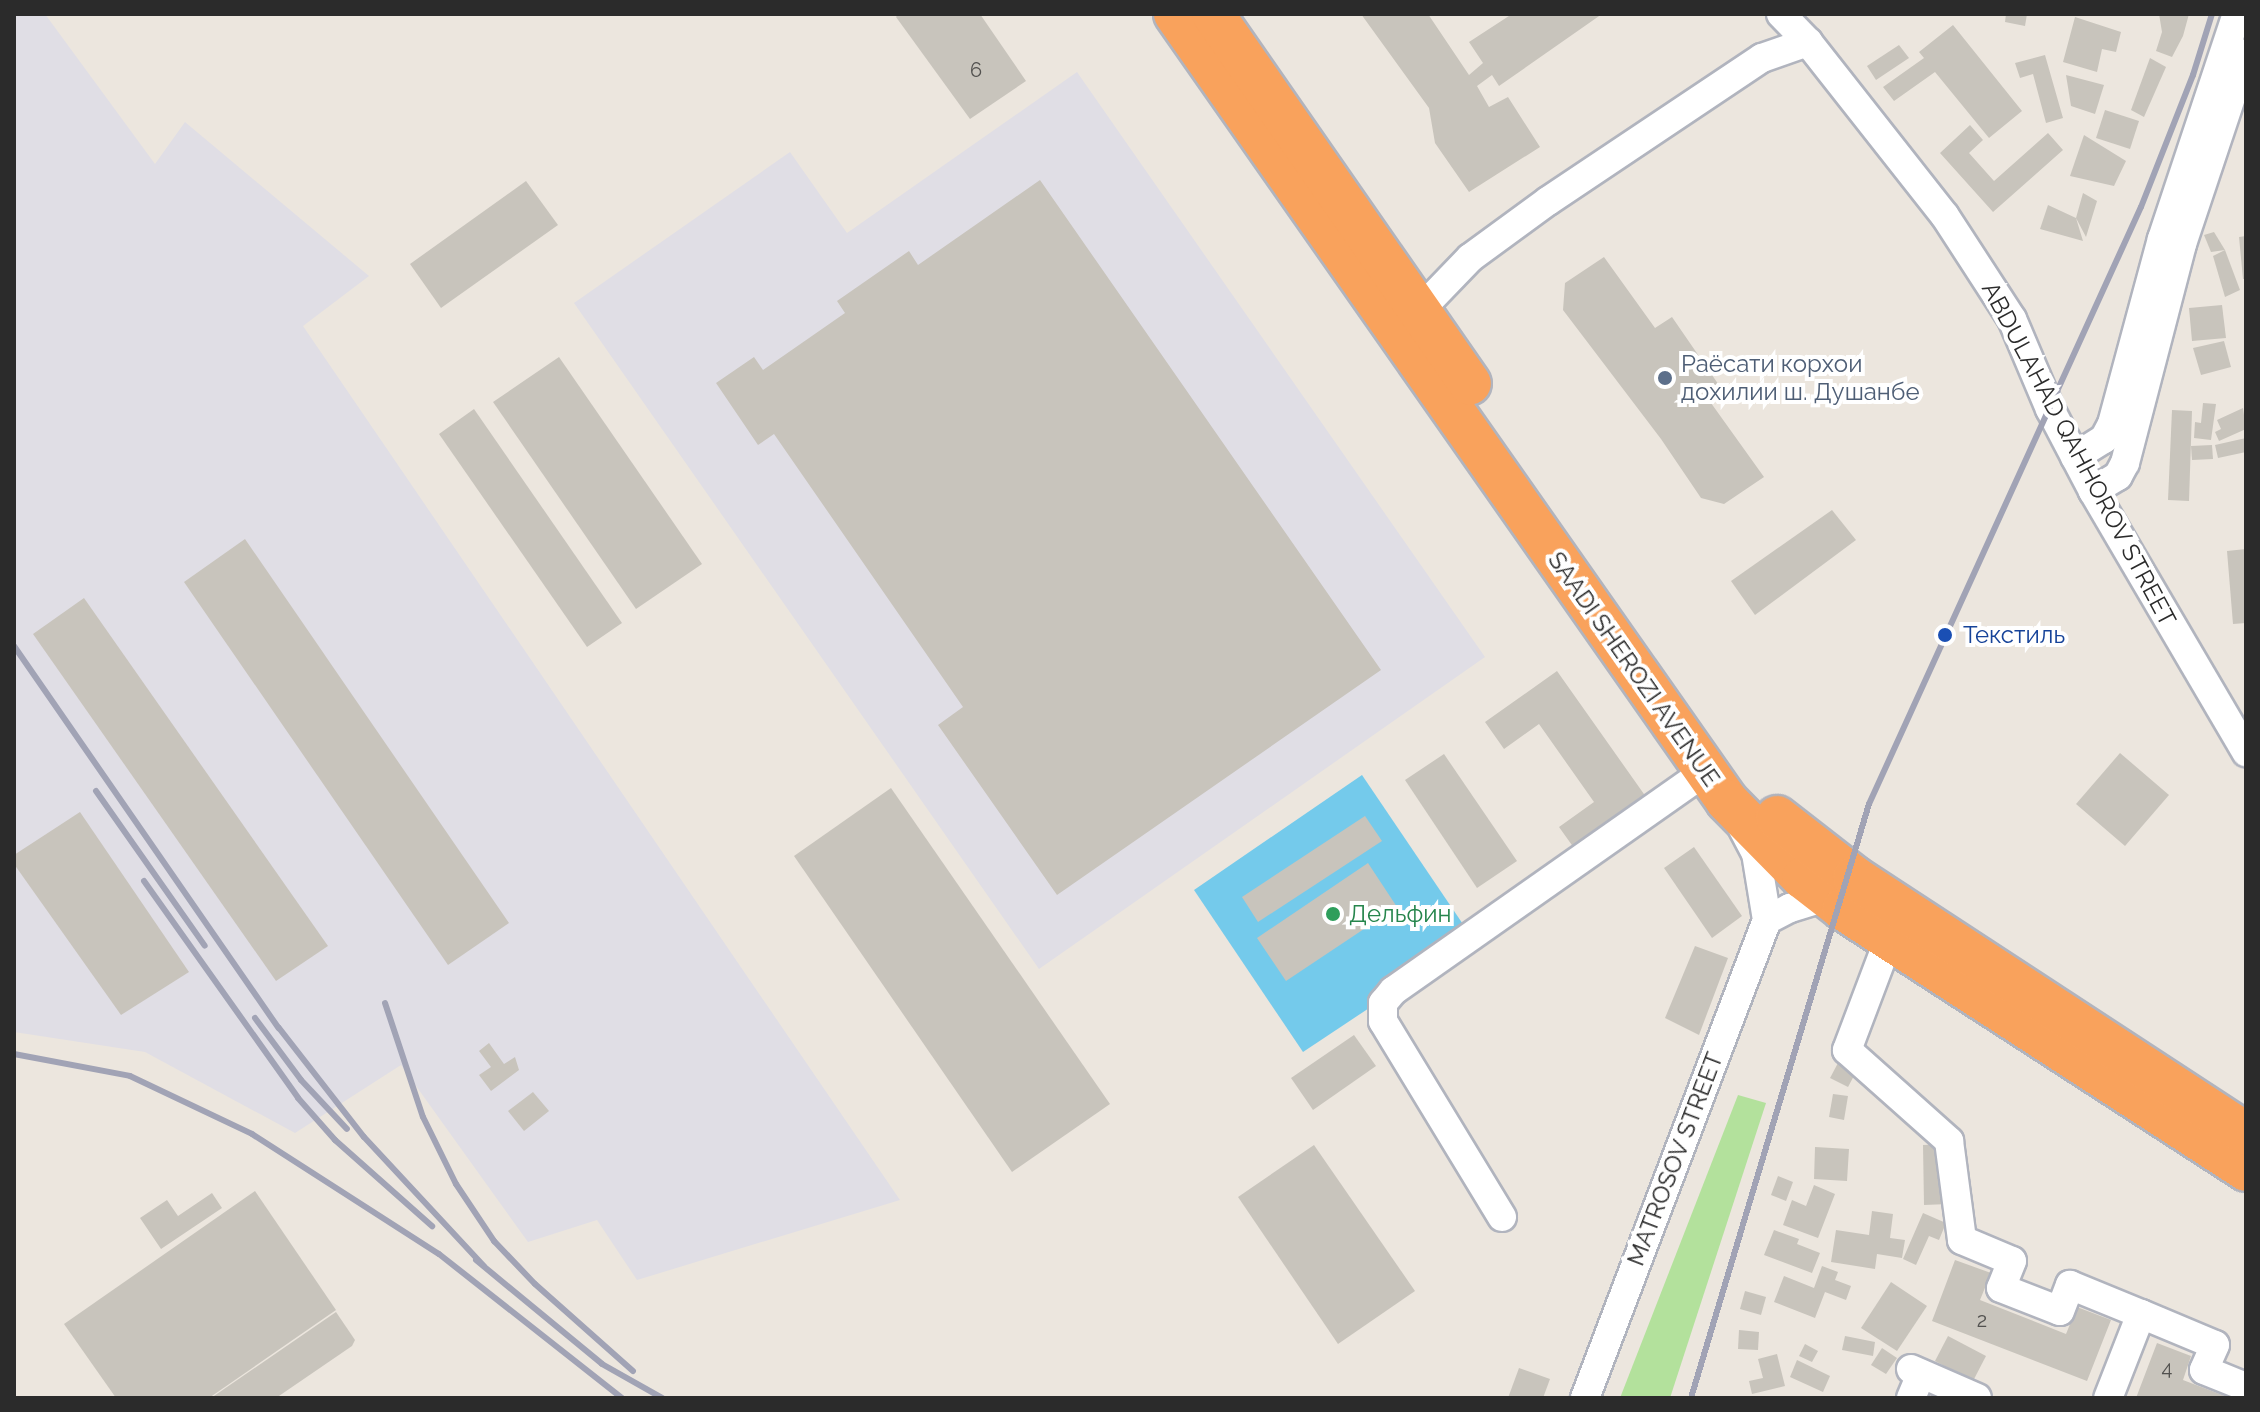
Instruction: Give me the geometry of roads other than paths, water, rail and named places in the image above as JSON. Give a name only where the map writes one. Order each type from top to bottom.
[{"type":"highway","name":"SAADI SHEROZI AVENUE","points":[[1175,14],[1716,786],[1827,897],[2246,1170]]},
{"type":"highway","name":"SAADI SHEROZI AVENUE","points":[[1213,14],[1745,781],[1775,814],[1854,877],[2246,1134]]},
{"type":"street","name":"ABDULAHAD QAHHOROV STREET","points":[[1781,14],[1808,42],[1945,216],[2012,319],[2093,491],[2246,752]]},
{"type":"street","points":[[2075,457],[2104,439],[2112,424],[2162,239],[2237,14]]},
{"type":"street","points":[[1419,311],[1470,258],[1548,201],[1762,58],[1808,42]]},
{"type":"street","points":[[2093,491],[2118,476],[2125,463],[2182,244],[2246,53]]},
{"type":"street","points":[[1502,1217],[1383,1021],[1383,1003],[1393,991],[1716,786],[1756,853],[1767,920],[1790,908],[1827,897]]},
{"type":"street","name":"MATROSOV STREET","points":[[1585,1398],[1767,920]]},
{"type":"street","points":[[1889,939],[1847,1050],[1949,1141],[1962,1240],[2012,1261],[2001,1288],[2060,1311],[2070,1285],[2215,1345],[2204,1370],[2246,1387]]},
{"type":"street","points":[[2108,1398],[2141,1314]]},
{"type":"street","points":[[1914,1380],[1977,1398]]},
{"type":"water","name":"Дельфин","points":[[1362,775],[1473,939],[1303,1052],[1194,890]]},
{"type":"railway","points":[[1691,1398],[1869,804],[2141,207],[2193,75],[2212,14]]},
{"type":"railway","points":[[14,646],[279,1028],[364,1137],[484,1266]]},
{"type":"railway","points":[[96,791],[205,946]]},
{"type":"railway","points":[[144,881],[298,1098],[335,1140],[432,1226]]},
{"type":"railway","points":[[385,1003],[423,1117],[456,1184],[494,1241],[535,1284],[633,1371]]},
{"type":"railway","points":[[255,1018],[301,1080],[347,1129]]},
{"type":"railway","points":[[14,1054],[130,1076],[252,1134],[439,1254],[622,1398]]},
{"type":"railway","points":[[476,1260],[602,1364],[662,1398]]},
{"type":"place","name":"Раёсати корхои дохилии ш. Душанбе","points":[[1665,378]]},
{"type":"place","name":"Текстиль","points":[[1945,635]]},
{"type":"place","name":"Дельфин","points":[[1333,914]]}]
